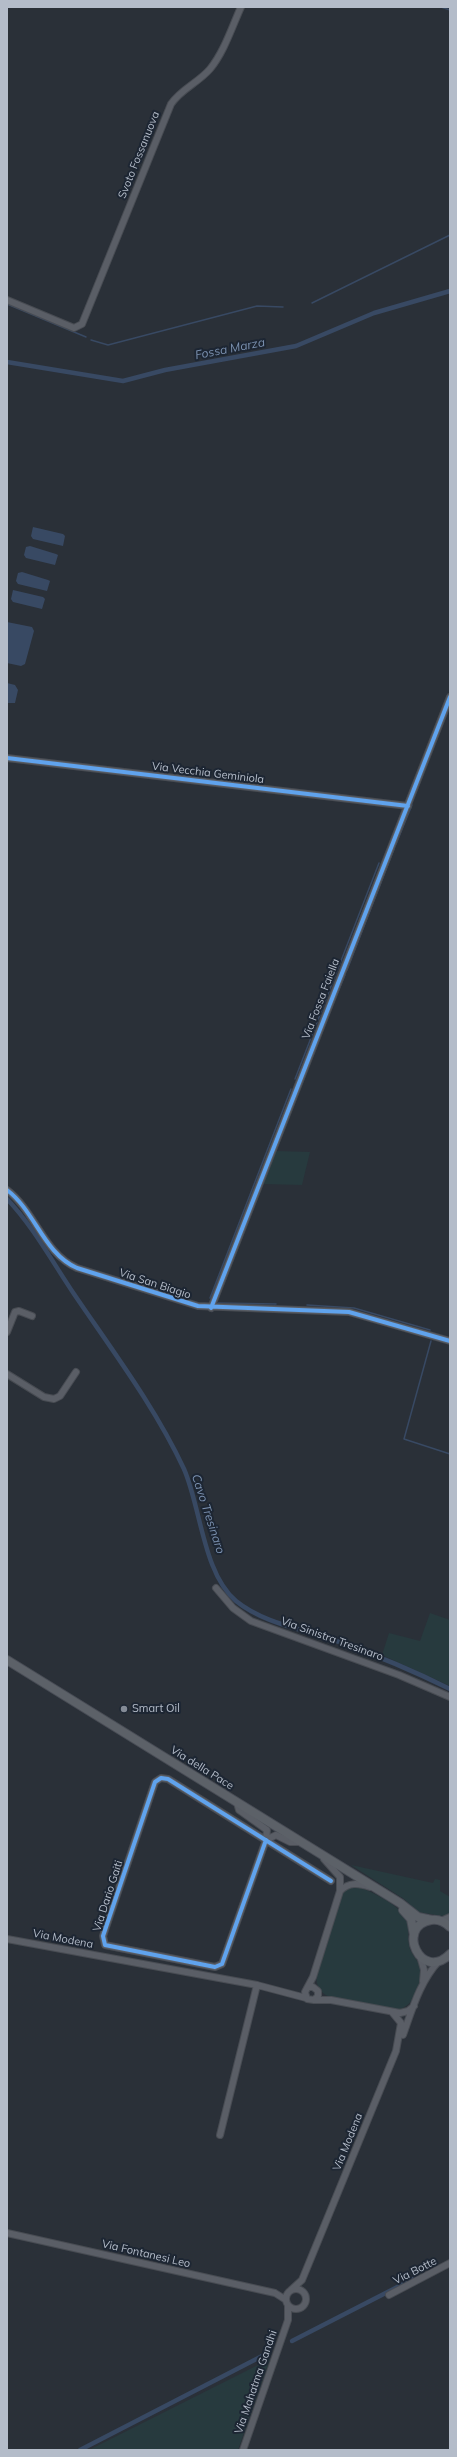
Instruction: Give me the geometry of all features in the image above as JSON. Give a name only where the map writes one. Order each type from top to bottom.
[{"type":"main road","name":"Via della Pace","points":[[7,1660],[377,1889],[418,1917],[441,1921],[450,1927]]},
{"type":"main road","name":"Via della Pace","points":[[386,1895],[410,1919],[414,1936],[414,1947],[420,1956]]},
{"type":"main road","points":[[414,1936],[420,1925],[432,1920]]},
{"type":"main road","points":[[420,1956],[428,1961],[444,1961],[450,1954]]},
{"type":"street","name":"Svoto Fossanuova","points":[[7,300],[70,326],[80,326],[171,104],[180,92],[210,69],[219,56],[241,7]]},
{"type":"street","name":"Via Fossa Faiella","points":[[211,1308],[450,697]]},
{"type":"street","name":"Via Vecchia Geminiola","points":[[7,758],[408,806]]},
{"type":"street","name":"Via San Biagio","points":[[7,1190],[18,1200],[58,1254],[70,1265],[192,1305],[211,1308],[349,1312],[450,1341]]},
{"type":"street","points":[[7,1332],[15,1312],[19,1311],[32,1316]]},
{"type":"street","points":[[7,1374],[44,1397],[54,1399],[60,1396],[76,1372]]},
{"type":"street","name":"Via Sinistra Tresinaro","points":[[216,1588],[233,1608],[251,1621],[399,1675],[450,1697]]},
{"type":"street","name":"Via Dario Gaiti","points":[[266,1840],[224,1962],[215,1967],[105,1945],[103,1939],[155,1782],[161,1778],[168,1778],[331,1880]]},
{"type":"street","points":[[237,1803],[239,1810],[267,1830],[266,1840]]},
{"type":"street","points":[[266,1840],[276,1835],[290,1842],[301,1842]]},
{"type":"street","points":[[306,1998],[308,1988],[314,1977],[340,1891],[340,1880],[338,1874],[317,1852]]},
{"type":"street","points":[[340,1891],[347,1885],[357,1883],[377,1889]]},
{"type":"street","points":[[441,1921],[450,1918]]},
{"type":"street","name":"Via Modena","points":[[7,1938],[291,1992],[310,2001],[331,2000],[392,2012],[404,2012],[414,2006]]},
{"type":"street","points":[[420,1956],[424,1974],[420,1991]]},
{"type":"street","points":[[159,1967],[162,1957]]},
{"type":"street","points":[[396,2051],[420,1991],[430,1972],[444,1961]]},
{"type":"street","points":[[314,1977],[317,1990],[315,2000]]},
{"type":"street","points":[[220,2135],[257,1986]]},
{"type":"street","name":"Via Modena","points":[[291,1992],[308,1988],[317,1990],[331,2000]]},
{"type":"street","name":"Via Modena","points":[[302,2280],[396,2051],[401,2023],[392,2012]]},
{"type":"street","name":"Via Fontanesi Leo","points":[[7,2227],[9,2233],[275,2293],[290,2291]]},
{"type":"street","name":"Via Botte","points":[[389,2295],[450,2264]]},
{"type":"street","points":[[288,2320],[287,2303],[290,2291],[302,2280]]},
{"type":"street","points":[[288,2320],[305,2301],[302,2280]]},
{"type":"street","points":[[290,2291],[297,2289],[303,2292]]},
{"type":"street","name":"Via Fontanesi Leo","points":[[275,2293],[287,2303]]},
{"type":"street","points":[[287,2303],[293,2308],[299,2308]]},
{"type":"street","name":"Via Mahatma Gandhi","points":[[243,2450],[288,2320]]},
{"type":"green space","points":[[276,1151],[310,1152],[302,1185],[263,1184]]},
{"type":"green space","points":[[430,1613],[450,1620],[450,1686],[382,1655],[389,1633],[420,1641]]},
{"type":"green space","points":[[351,1865],[433,1883],[435,1879],[440,1880],[440,1891],[450,1897],[450,1914],[442,1916],[418,1912],[404,1899]]},
{"type":"green space","points":[[357,1886],[381,1897],[393,1905],[402,1913],[407,1921],[408,1941],[412,1954],[419,1964],[421,1979],[417,1993],[404,2008],[398,2010],[330,1997],[321,1991],[317,1984],[317,1973],[341,1895],[345,1888]]},
{"type":"green space","points":[[270,2359],[238,2450],[89,2450]]},
{"type":"water","points":[[33,527],[63,534],[65,536],[63,546],[33,539],[31,536]]},
{"type":"water","points":[[30,546],[58,555],[55,565],[26,558],[24,555],[26,547]]},
{"type":"water","points":[[22,572],[50,581],[47,591],[18,584],[16,581],[18,573]]},
{"type":"water","points":[[13,590],[43,597],[45,599],[42,609],[13,602],[11,599]]},
{"type":"water","points":[[7,622],[32,627],[34,631],[25,664],[21,666],[7,663]]},
{"type":"water","points":[[7,683],[15,685],[18,690],[15,703],[7,703]]},
{"type":"waterway","points":[[441,7],[450,10]]},
{"type":"waterway","points":[[312,303],[450,235]]},
{"type":"waterway","name":"Fossa Marza","points":[[7,362],[123,381],[165,370],[296,346],[374,313],[450,291]]},
{"type":"waterway","points":[[7,304],[86,337]]},
{"type":"waterway","points":[[91,340],[108,345],[257,306],[283,307]]},
{"type":"waterway","points":[[396,844],[412,805]]},
{"type":"waterway","points":[[347,970],[394,849]]},
{"type":"waterway","points":[[295,1079],[379,863]]},
{"type":"waterway","points":[[329,1013],[345,975]]},
{"type":"waterway","points":[[210,1298],[291,1089]]},
{"type":"waterway","name":"Cavo Tresinaro","points":[[7,1199],[34,1233],[132,1379],[173,1446],[190,1485],[204,1539],[216,1574],[225,1589],[236,1601],[258,1615],[283,1625],[334,1640],[363,1651],[450,1689]]},
{"type":"waterway","points":[[218,1303],[276,1304]]},
{"type":"waterway","points":[[307,1305],[354,1308],[430,1330]]},
{"type":"waterway","points":[[431,1341],[404,1439],[450,1454]]},
{"type":"waterway","points":[[292,2341],[413,2279]]},
{"type":"waterway","points":[[80,2450],[268,2353]]},
{"type":"cycle path","points":[[211,1308],[450,697]]},
{"type":"cycle path","points":[[7,758],[408,806]]},
{"type":"cycle path","points":[[7,1190],[25,1209],[56,1253],[77,1268],[198,1306],[349,1312],[450,1341]]},
{"type":"cycle path","points":[[266,1840],[222,1964],[215,1967],[105,1945],[103,1936],[155,1782],[161,1778],[168,1779],[331,1881]]},
{"type":"place","name":"Smart Oil","points":[[124,1709]]}]
